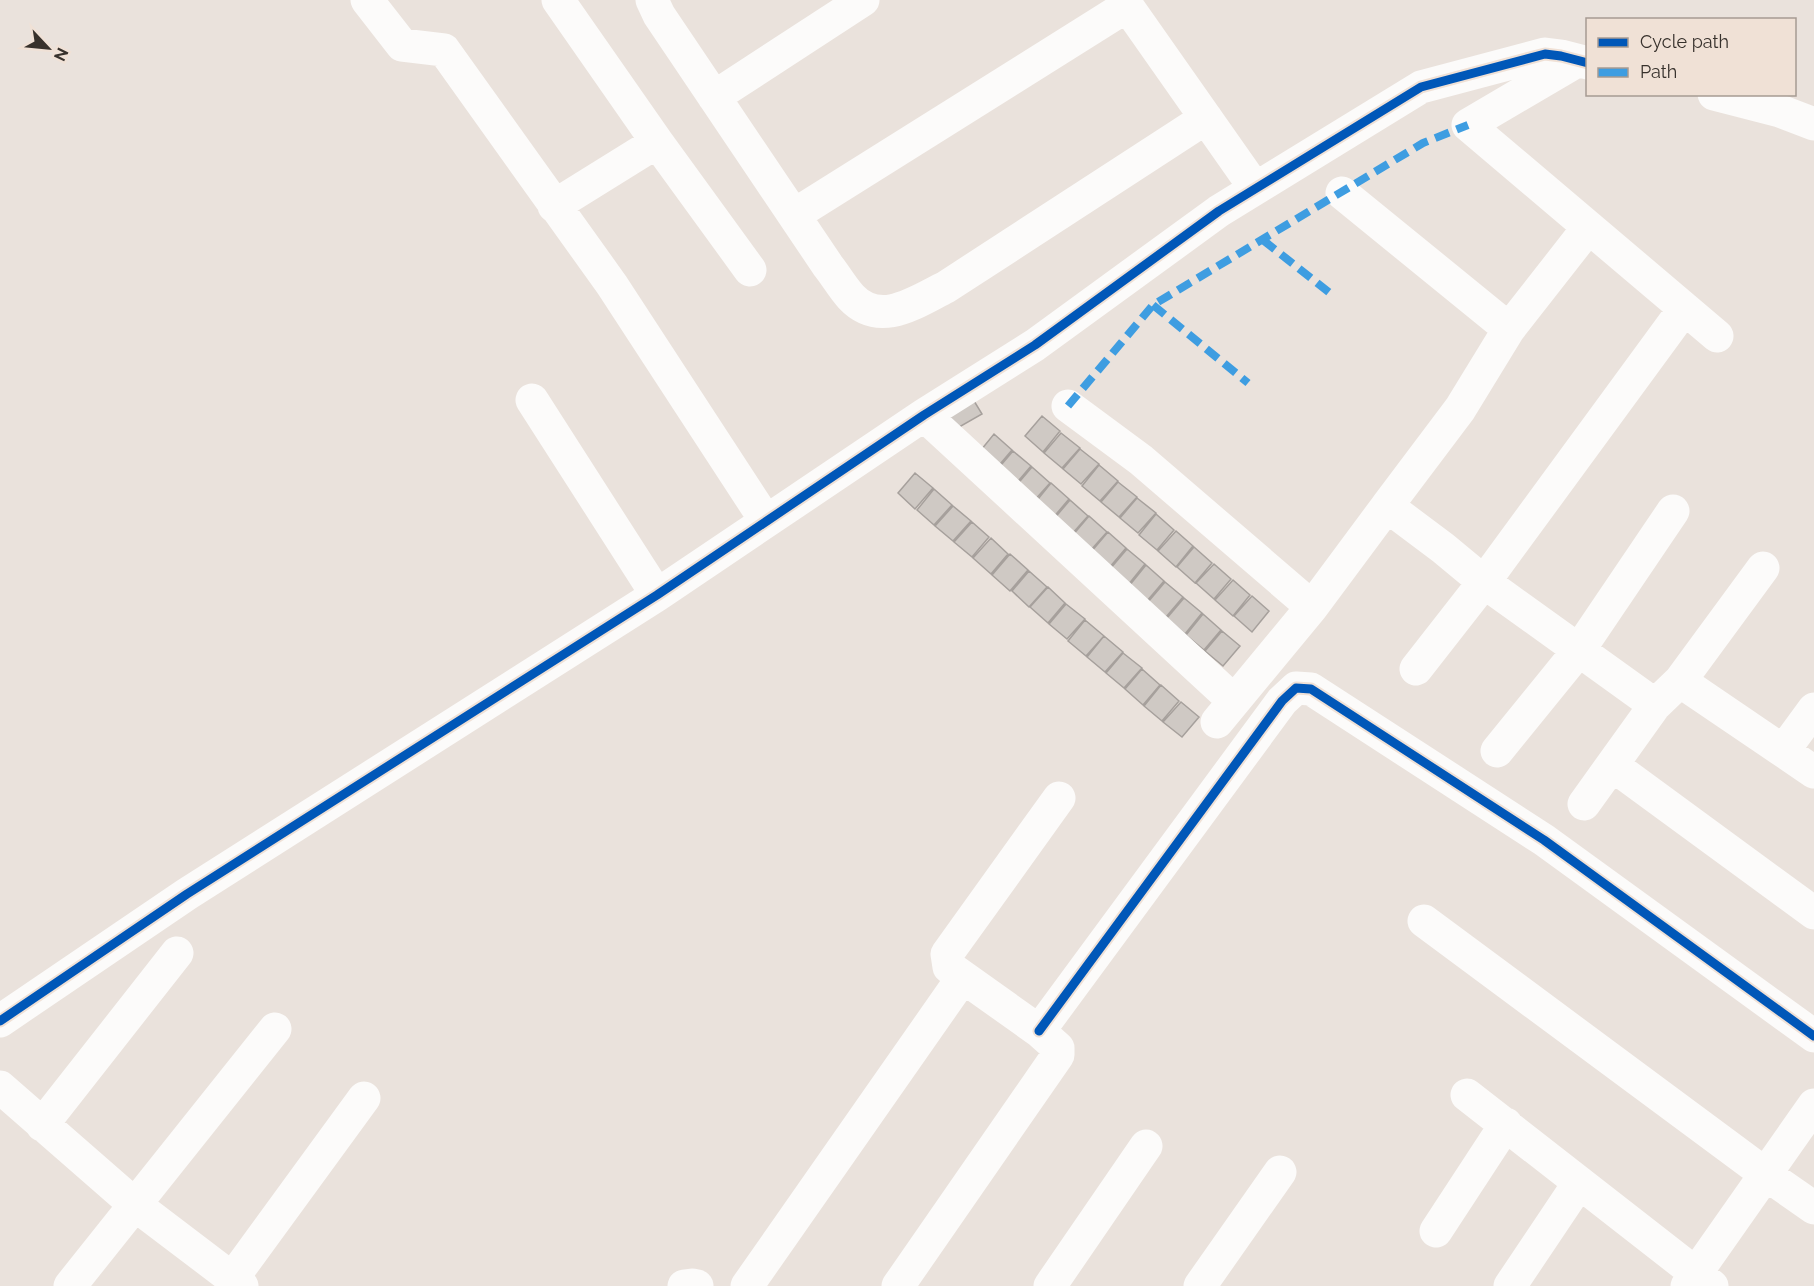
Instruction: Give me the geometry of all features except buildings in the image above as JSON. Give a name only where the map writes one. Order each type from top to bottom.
[{"type":"street","points":[[367,0],[402,45],[444,50],[612,285],[766,521]]},
{"type":"street","points":[[558,0],[750,270]]},
{"type":"street","points":[[652,0],[659,15],[714,97],[852,298],[869,309],[884,312],[900,310],[946,286],[1206,118]]},
{"type":"street","points":[[714,97],[863,0]]},
{"type":"street","points":[[794,215],[1125,3],[1256,189]]},
{"type":"street","points":[[0,1021],[187,894],[657,595],[924,415],[1035,345],[1219,211],[1421,87],[1545,54],[1582,62]]},
{"type":"street","points":[[1582,62],[1468,125],[1717,336]]},
{"type":"street","points":[[1722,96],[1780,111],[1814,124]]},
{"type":"street","points":[[554,206],[657,142]]},
{"type":"street","points":[[1342,193],[1509,329]]},
{"type":"street","points":[[924,415],[1225,711],[1312,607],[1460,409],[1509,329],[1588,228]]},
{"type":"street","points":[[1416,669],[1484,582],[1684,309]]},
{"type":"street","points":[[532,400],[657,595]]},
{"type":"street","points":[[1068,406],[1141,460],[1312,607]]},
{"type":"street","points":[[1387,506],[1484,582],[1655,705]]},
{"type":"street","points":[[1497,751],[1579,650],[1673,510]]},
{"type":"street","points":[[1584,804],[1655,705],[1680,681],[1764,568]]},
{"type":"street","points":[[1680,681],[1814,772]]},
{"type":"street","points":[[1039,1031],[1282,701],[1296,688],[1311,689],[1544,840],[1814,1036]]},
{"type":"street","points":[[1784,750],[1814,709]]},
{"type":"street","points":[[1612,765],[1814,913]]},
{"type":"street","points":[[898,1286],[1058,1055],[1058,1048],[1039,1031],[949,967],[948,954],[1059,798]]},
{"type":"street","points":[[1424,921],[1814,1208]]},
{"type":"street","points":[[42,1125],[177,953]]},
{"type":"street","points":[[747,1286],[963,977]]},
{"type":"street","points":[[70,1286],[274,1029]]},
{"type":"street","points":[[0,1087],[134,1204],[237,1282],[364,1098]]},
{"type":"street","points":[[1467,1095],[1579,1183],[1698,1282],[1764,1173],[1814,1105]]},
{"type":"street","points":[[1436,1231],[1506,1124]]},
{"type":"street","points":[[1050,1286],[1146,1146]]},
{"type":"street","points":[[1200,1286],[1280,1172]]},
{"type":"street","points":[[1510,1286],[1579,1183]]},
{"type":"street","points":[[684,1286],[697,1286]]},
{"type":"marked path","points":[[1068,406],[1153,305],[1423,143],[1468,125]]},
{"type":"marked path","points":[[1263,240],[1331,294]]},
{"type":"marked path","points":[[1153,305],[1248,383]]},
{"type":"cycle path","points":[[0,1021],[187,894],[657,595],[924,415],[1035,345],[1219,211],[1421,87],[1545,54],[1586,62]]},
{"type":"cycle path","points":[[1039,1031],[1282,701],[1296,688],[1311,689],[1544,840],[1814,1036]]}]
